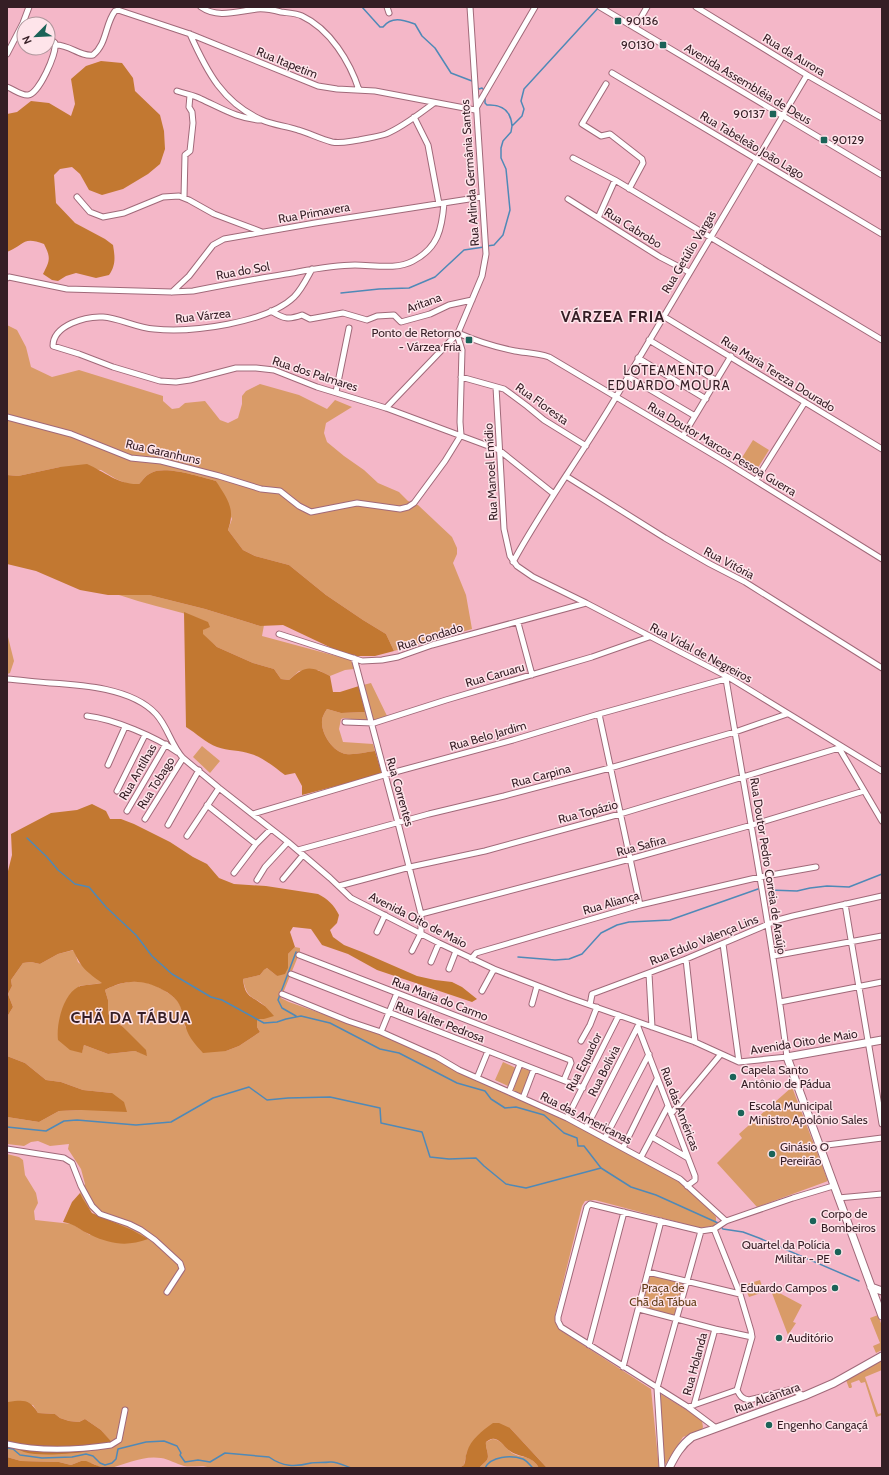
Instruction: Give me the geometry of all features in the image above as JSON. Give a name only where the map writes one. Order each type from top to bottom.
[{"type":"street","points":[[201,7],[207,11],[218,13],[233,13],[260,8],[303,17],[322,31],[343,56],[354,74],[359,90]]},
{"type":"street","points":[[463,7],[470,8]]},
{"type":"street","points":[[475,110],[535,7]]},
{"type":"street","points":[[635,28],[648,7]]},
{"type":"street","name":"Rua da Aurora","points":[[696,7],[807,75],[882,118]]},
{"type":"street","name":"Rua Arlinda Germânia Santos","points":[[458,334],[482,276],[485,264],[485,243],[475,110],[470,8]]},
{"type":"street","name":"Avenida Assembléia de Deus","points":[[602,8],[882,175]]},
{"type":"street","name":"Rua Itapetim","points":[[56,45],[62,45],[77,52],[93,55],[104,41],[114,12],[117,10],[190,34],[310,84],[330,88],[375,91],[475,110]]},
{"type":"street","points":[[190,34],[216,82],[227,97],[243,110],[264,120],[299,130],[326,140],[338,143],[383,135],[414,117],[434,103]]},
{"type":"street","points":[[7,54],[16,38]]},
{"type":"street","points":[[7,87],[26,95],[30,95],[34,92],[53,56]]},
{"type":"street","name":"Rua Tabeleão João Lago","points":[[612,73],[882,234]]},
{"type":"street","name":"Rua Getúlio Vargas","points":[[513,562],[529,533],[616,397],[709,237],[807,75]]},
{"type":"street","points":[[606,84],[582,124],[601,136],[610,134],[642,159],[643,163],[629,189]]},
{"type":"street","points":[[177,91],[236,115],[249,119],[264,120]]},
{"type":"street","points":[[184,197],[185,155],[190,151],[193,123],[192,112],[189,107],[190,95]]},
{"type":"street","name":"Rua do Sol","points":[[7,278],[9,277],[67,289],[172,292],[193,290],[334,266],[394,265],[411,262],[425,252],[436,241],[442,226],[442,203],[428,145],[414,117]]},
{"type":"street","points":[[573,158],[615,180],[882,340]]},
{"type":"street","points":[[598,218],[615,180]]},
{"type":"street","points":[[76,197],[90,212],[103,217],[124,213],[163,197],[184,197],[214,214],[263,232]]},
{"type":"street","name":"Rua Primavera","points":[[172,292],[189,276],[215,243],[229,237],[315,222],[482,197]]},
{"type":"street","name":"Rua Cabrobo","points":[[568,199],[660,256],[689,272]]},
{"type":"street","name":"Rua Várzea","points":[[53,347],[57,332],[63,327],[94,318],[105,317],[145,328],[183,330],[236,323],[253,318],[272,311],[294,297],[301,289],[312,269]]},
{"type":"street","name":"Aritana","points":[[272,311],[283,318],[293,318],[302,315],[310,319],[343,313],[367,320],[377,316],[394,315],[401,322],[430,314],[449,305],[472,300]]},
{"type":"street","name":"Rua Maria Tereza Dourado","points":[[663,316],[882,449]]},
{"type":"street","points":[[336,392],[349,328]]},
{"type":"street","points":[[458,334],[462,350],[461,435]]},
{"type":"street","points":[[386,408],[458,334]]},
{"type":"street","name":"Rua Doutor Marcos Pessoa Guerra","points":[[458,334],[471,339],[515,350],[548,356],[756,480],[882,559]]},
{"type":"street","points":[[648,340],[717,381]]},
{"type":"street","name":"Rua dos Palmares","points":[[53,347],[79,354],[109,366],[134,372],[153,380],[182,381],[232,368],[274,370],[317,387],[386,408],[500,450],[554,494]]},
{"type":"street","points":[[683,436],[731,356]]},
{"type":"street","points":[[638,358],[706,399]]},
{"type":"street","points":[[627,376],[695,416]]},
{"type":"street","name":"Rua Floresta","points":[[461,377],[496,386],[510,393],[544,420],[586,446]]},
{"type":"street","name":"Rua Manoel Emídio","points":[[496,386],[504,530],[510,556]]},
{"type":"street","points":[[756,480],[805,402]]},
{"type":"street","name":"Rua Garanhuns","points":[[7,417],[70,434],[107,447],[131,458],[160,461],[219,476],[261,489],[280,491],[299,506],[311,512],[352,504],[365,504],[395,509],[408,507],[414,503],[445,461],[461,435]]},
{"type":"street","name":"Rua Vitória","points":[[566,476],[671,542],[750,585],[882,668]]},
{"type":"street","name":"Rua Vidal de Negreiros","points":[[510,556],[513,562],[533,577],[586,603],[728,678],[882,771]]},
{"type":"street","name":"Rua Condado","points":[[279,634],[362,661],[392,658],[432,645],[586,603]]},
{"type":"street","points":[[518,622],[532,675]]},
{"type":"street","name":"Rua Caruaru","points":[[345,722],[374,723],[592,657],[649,637]]},
{"type":"street","name":"Rua Correntes","points":[[354,658],[370,723],[410,867],[421,914],[421,933]]},
{"type":"street","name":"Rua Belo Jardim","points":[[253,814],[384,775],[513,740],[728,678]]},
{"type":"street","name":"Rua Doutor Pedro Correia de Araújo","points":[[728,678],[735,732],[744,777],[773,956],[787,1057]]},
{"type":"street","name":"Avenida Oito de Maio","points":[[7,679],[98,687],[132,698],[142,703],[156,713],[166,728],[178,753],[183,758],[303,854],[351,898],[471,959],[494,969],[619,1015],[639,1025],[652,1027],[695,1042],[739,1062],[787,1057],[882,1040]]},
{"type":"street","points":[[599,714],[640,905]]},
{"type":"street","name":"Rua Carpina","points":[[298,850],[398,822],[610,768],[735,732],[787,714]]},
{"type":"street","points":[[87,716],[105,719],[145,735],[166,744],[178,753]]},
{"type":"street","points":[[108,766],[125,727]]},
{"type":"street","points":[[117,791],[145,735]]},
{"type":"street","name":"Rua Antilhas","points":[[127,811],[166,744]]},
{"type":"street","points":[[840,747],[882,821]]},
{"type":"street","name":"Rua Topázio","points":[[339,886],[410,867],[485,851],[620,814],[840,747]]},
{"type":"street","name":"Rua Tobago","points":[[146,819],[183,758]]},
{"type":"street","points":[[168,825],[198,770]]},
{"type":"street","points":[[187,836],[219,788]]},
{"type":"street","name":"Rua Safira","points":[[421,914],[630,859],[752,825],[864,791]]},
{"type":"street","points":[[207,805],[256,844]]},
{"type":"street","points":[[234,873],[256,844],[271,829]]},
{"type":"street","points":[[257,880],[265,866],[288,842]]},
{"type":"street","points":[[283,878],[303,854]]},
{"type":"street","name":"Rua Aliança","points":[[471,959],[476,953],[640,905],[760,877],[816,867]]},
{"type":"street","name":"Rua Edulo Valença Lins","points":[[590,1005],[592,994],[650,974],[793,916],[882,896]]},
{"type":"street","points":[[845,904],[868,1043],[880,1097],[882,1124]]},
{"type":"street","points":[[377,932],[385,915]]},
{"type":"street","points":[[412,951],[421,933]]},
{"type":"street","points":[[773,956],[882,936]]},
{"type":"street","points":[[431,962],[439,943]]},
{"type":"street","points":[[723,944],[739,1062]]},
{"type":"street","points":[[449,969],[456,951]]},
{"type":"street","name":"Rua Maria do Carmo","points":[[299,955],[570,1060],[571,1063],[564,1080]]},
{"type":"street","points":[[686,959],[695,1042]]},
{"type":"street","points":[[482,991],[494,969]]},
{"type":"street","name":"Rua Valter Pedrosa","points":[[291,974],[583,1088]]},
{"type":"street","points":[[650,974],[652,1027]]},
{"type":"street","points":[[780,1002],[882,982]]},
{"type":"street","points":[[532,1004],[537,986]]},
{"type":"street","points":[[381,1032],[396,993]]},
{"type":"street","name":"Rua das Americanas","points":[[282,994],[421,1049],[477,1078],[567,1118],[680,1179],[687,1186]]},
{"type":"street","points":[[581,1041],[590,1025],[597,1007]]},
{"type":"street","name":"Rua Equador","points":[[567,1118],[619,1015]]},
{"type":"street","name":"Rua das Américas","points":[[639,1025],[657,1079],[695,1178],[687,1186]]},
{"type":"street","name":"Rua Bolívia","points":[[586,1128],[639,1025]]},
{"type":"street","points":[[477,1078],[488,1051]]},
{"type":"street","points":[[605,1138],[649,1054]]},
{"type":"street","points":[[671,1114],[721,1054]]},
{"type":"street","points":[[787,1057],[833,1186],[882,1316]]},
{"type":"street","points":[[509,1092],[520,1064]]},
{"type":"street","points":[[523,1098],[534,1069]]},
{"type":"street","points":[[624,1148],[657,1079]]},
{"type":"street","points":[[641,1157],[668,1106]]},
{"type":"street","points":[[652,1137],[688,1158]]},
{"type":"street","points":[[819,1146],[882,1138]]},
{"type":"street","points":[[7,1149],[64,1158],[72,1163],[88,1200],[100,1214],[129,1224],[141,1230],[156,1240],[180,1263],[182,1269],[167,1292]]},
{"type":"street","points":[[687,1186],[725,1222]]},
{"type":"street","points":[[716,1428],[688,1407],[561,1327],[558,1321],[587,1206],[593,1203],[701,1231],[715,1228],[725,1222],[793,1198],[833,1186]]},
{"type":"street","points":[[838,1198],[881,1195]]},
{"type":"street","points":[[589,1345],[624,1212]]},
{"type":"street","points":[[623,1367],[661,1221]]},
{"type":"street","points":[[715,1228],[740,1294],[752,1337],[736,1390]]},
{"type":"street","points":[[662,1468],[657,1388],[701,1231]]},
{"type":"street","points":[[648,1272],[740,1294]]},
{"type":"street","points":[[871,1287],[882,1291]]},
{"type":"street","points":[[639,1309],[752,1337]]},
{"type":"street","name":"Rua Holanda","points":[[694,1405],[715,1329]]},
{"type":"street","name":"Rua Alcântara","points":[[669,1468],[680,1449],[686,1441],[692,1437],[804,1396],[834,1383],[882,1356]]},
{"type":"street","points":[[688,1407],[736,1390]]},
{"type":"street","points":[[736,1390],[740,1396],[749,1400],[789,1390],[794,1390],[804,1396]]},
{"type":"street","points":[[7,1444],[41,1450],[111,1446],[119,1440],[125,1410]]},
{"type":"green space","points":[[7,325],[17,330],[26,347],[31,367],[52,377],[79,370],[163,396],[163,401],[172,409],[179,408],[185,403],[205,401],[220,420],[228,423],[238,418],[242,404],[242,396],[246,391],[260,384],[299,395],[327,409],[335,400],[352,407],[326,423],[324,433],[327,442],[364,470],[378,483],[399,492],[408,501],[418,505],[452,537],[457,548],[457,554],[453,563],[466,595],[472,629],[394,651],[386,634],[326,595],[289,565],[255,556],[243,550],[228,530],[232,519],[216,481],[183,472],[165,470],[149,474],[139,484],[128,484],[101,470],[60,467],[18,476],[7,475]]},
{"type":"green space","points":[[753,440],[769,450],[754,474],[738,464]]},
{"type":"green space","points":[[119,595],[149,595],[205,609],[260,626],[264,625],[262,636],[351,660],[354,669],[345,670],[330,676],[318,670],[299,671],[289,680],[281,679],[274,669],[253,663],[217,647],[203,635],[203,630],[208,623],[189,615]]},
{"type":"green space","points":[[7,633],[14,661],[10,673],[7,674]]},
{"type":"green space","points":[[371,683],[388,718],[374,722],[344,718],[341,719],[339,729],[343,742],[373,744],[375,751],[353,754],[341,753],[332,746],[326,737],[322,726],[323,716],[327,709],[341,713],[365,712],[359,686]]},
{"type":"green space","points":[[202,746],[220,761],[210,773],[193,757]]},
{"type":"green space","points":[[295,947],[300,948],[300,953],[281,998],[374,1032],[442,1062],[469,1077],[584,1129],[680,1181],[691,1193],[713,1212],[716,1217],[716,1223],[714,1226],[700,1228],[595,1200],[585,1201],[582,1206],[555,1315],[556,1323],[560,1330],[651,1389],[659,1468],[547,1468],[510,1428],[467,1452],[464,1465],[459,1468],[211,1468],[204,1466],[184,1466],[167,1459],[155,1457],[110,1468],[99,1467],[94,1464],[81,1461],[71,1465],[59,1462],[21,1461],[7,1457],[7,1445],[38,1454],[92,1451],[114,1446],[101,1430],[85,1419],[79,1422],[69,1421],[60,1418],[55,1414],[38,1413],[33,1405],[8,1402],[7,1400],[7,1154],[19,1157],[23,1160],[25,1175],[36,1193],[38,1203],[34,1211],[35,1220],[72,1224],[90,1235],[105,1219],[90,1209],[82,1198],[80,1193],[85,1184],[81,1169],[68,1149],[69,1144],[50,1146],[38,1141],[31,1142],[24,1146],[7,1144],[7,1117],[39,1122],[59,1111],[82,1110],[112,1093],[83,1090],[61,1082],[46,1080],[25,1063],[7,1056],[7,1017],[13,1007],[8,994],[12,986],[11,980],[23,963],[31,962],[40,964],[58,954],[74,950],[78,962],[103,983],[79,986],[82,1052],[84,1045],[108,1054],[135,1051],[147,1055],[122,1026],[112,1021],[108,1013],[108,1000],[105,990],[127,982],[140,982],[155,985],[171,995],[180,1006],[185,1027],[226,1051],[239,1046],[260,1032],[257,1027],[256,1019],[264,1019],[268,1010],[247,992],[243,979],[260,975],[267,968],[277,976],[288,960],[288,954]]},
{"type":"green space","points":[[503,1062],[516,1068],[508,1086],[495,1080]]},
{"type":"green space","points":[[521,1068],[531,1071],[522,1094],[513,1091]]},
{"type":"green space","points":[[792,1087],[828,1181],[757,1207],[717,1163],[742,1138],[739,1134]]},
{"type":"green space","name":"Praça de Chã da Tábua","points":[[651,1273],[683,1282],[674,1316],[642,1307]]},
{"type":"green space","points":[[760,1280],[764,1292],[749,1297],[744,1285]]},
{"type":"green space","points":[[770,1288],[802,1305],[793,1322],[796,1323],[788,1335]]},
{"type":"green space","points":[[878,1315],[882,1326],[882,1350],[876,1353],[873,1346],[880,1343],[870,1318]]},
{"type":"green space","points":[[882,1357],[882,1370],[865,1377],[878,1414],[882,1413],[882,1415],[876,1417],[865,1382],[861,1383],[859,1380],[851,1383],[852,1387],[849,1388],[846,1380]]},
{"type":"green space","points":[[659,1393],[698,1417],[702,1421],[703,1427],[702,1430],[683,1437],[665,1465]]},
{"type":"green space","points":[[492,1439],[498,1440],[512,1453],[530,1459],[539,1468],[479,1468],[488,1458],[486,1442]]},
{"type":"shaded area","points":[[101,61],[122,63],[133,78],[135,91],[160,115],[164,131],[165,149],[160,164],[148,174],[123,189],[102,195],[89,190],[80,174],[72,167],[60,169],[54,175],[56,203],[75,223],[113,245],[114,264],[109,275],[96,278],[76,273],[66,276],[58,281],[52,280],[43,274],[49,259],[44,244],[27,241],[7,252],[7,114],[17,112],[31,101],[49,103],[71,116],[75,104],[71,79],[86,66]]},
{"type":"shaded area","points":[[87,464],[112,477],[132,484],[139,484],[149,474],[165,470],[183,472],[216,481],[227,499],[231,510],[228,530],[243,550],[255,556],[289,565],[326,595],[386,634],[394,651],[375,656],[354,656],[338,651],[283,625],[260,626],[205,609],[149,595],[108,595],[80,590],[36,571],[7,564],[7,475],[18,476],[60,467]]},
{"type":"shaded area","points":[[184,612],[208,622],[210,627],[203,630],[203,634],[217,647],[253,663],[274,669],[281,679],[289,680],[304,670],[313,669],[330,676],[333,692],[340,692],[359,686],[365,712],[341,713],[327,709],[322,719],[322,726],[329,742],[341,753],[353,754],[375,751],[382,774],[302,795],[302,786],[295,773],[285,775],[269,763],[256,756],[217,747],[186,727]]},
{"type":"shaded area","points":[[92,804],[106,811],[110,819],[121,819],[170,842],[207,864],[219,878],[234,884],[266,886],[318,894],[325,898],[335,908],[339,915],[337,923],[330,930],[333,937],[344,945],[417,976],[452,982],[462,987],[477,999],[472,1002],[377,970],[348,954],[322,945],[311,929],[293,927],[290,932],[295,947],[288,954],[288,968],[285,974],[277,976],[267,968],[260,975],[243,979],[246,992],[274,1016],[264,1019],[257,1019],[257,1027],[260,1032],[239,1046],[226,1051],[203,1053],[189,1035],[178,1002],[174,998],[156,986],[142,982],[127,982],[112,986],[105,990],[108,1000],[108,1013],[112,1021],[122,1026],[146,1050],[147,1056],[135,1051],[108,1054],[84,1045],[82,1053],[70,1050],[58,1040],[59,1018],[68,996],[78,987],[83,985],[102,983],[85,969],[73,950],[58,954],[40,964],[31,962],[23,963],[11,980],[12,986],[8,994],[13,1007],[7,1017],[7,875],[12,855],[11,834],[51,813],[77,810]]},
{"type":"shaded area","points":[[7,1056],[25,1063],[46,1080],[61,1082],[83,1090],[112,1093],[124,1102],[127,1112],[82,1110],[59,1111],[39,1122],[7,1117]]},
{"type":"shaded area","points":[[80,1193],[92,1213],[132,1230],[148,1239],[126,1244],[105,1241],[71,1224],[63,1222],[72,1202]]},
{"type":"shaded area","points":[[7,1400],[8,1402],[22,1401],[29,1403],[38,1413],[55,1414],[60,1418],[69,1421],[79,1422],[85,1419],[101,1430],[115,1446],[83,1452],[33,1454],[7,1445]]},
{"type":"shaded area","points":[[493,1423],[499,1423],[510,1428],[547,1468],[539,1468],[533,1461],[508,1450],[499,1441],[490,1439],[486,1442],[488,1458],[479,1468],[459,1468],[464,1465],[466,1454],[474,1439]]},
{"type":"shaded area","points":[[7,1457],[21,1461],[59,1462],[71,1465],[81,1461],[86,1461],[103,1468],[7,1468]]},
{"type":"waterway","points":[[362,7],[380,27],[383,27],[390,21],[394,20],[402,20],[415,24],[422,36],[435,48],[451,73],[472,81]]},
{"type":"waterway","points":[[487,246],[494,245],[503,235],[510,210],[506,169],[501,158],[501,148],[503,141],[511,132],[512,126],[522,116],[524,109],[521,101],[524,89],[599,7]]},
{"type":"waterway","points":[[477,87],[484,90]]},
{"type":"waterway","points":[[485,98],[485,103],[487,105],[501,107],[508,112],[512,126]]},
{"type":"waterway","points":[[341,293],[379,289],[409,288],[435,277],[464,250],[484,247]]},
{"type":"waterway","points":[[27,838],[58,870],[75,884],[89,887],[106,907],[136,935],[152,956],[172,974],[211,997],[222,1000],[264,1023],[277,1022],[301,1016],[330,1023],[380,1049],[399,1053],[457,1083],[485,1091],[491,1099],[505,1108],[516,1107],[544,1115],[564,1133],[577,1138],[578,1146],[584,1146],[601,1168],[631,1187],[656,1195],[718,1223],[723,1229],[743,1232],[759,1238],[859,1281]]},
{"type":"waterway","points":[[769,890],[797,891],[827,886],[849,887],[882,874]]},
{"type":"waterway","points":[[518,957],[555,960],[569,959],[582,954],[601,933],[617,925],[629,922],[670,920],[758,889]]},
{"type":"waterway","points":[[296,952],[278,1000],[282,1008],[296,1016]]},
{"type":"waterway","points":[[7,1127],[46,1131],[64,1121],[77,1120],[136,1125],[171,1122],[213,1098],[249,1087],[267,1100],[330,1097],[380,1108],[381,1123],[422,1132],[430,1157],[449,1159],[476,1158],[506,1184],[526,1188],[601,1168]]},
{"type":"waterway","points":[[7,1448],[13,1449],[20,1455],[42,1458],[72,1457],[86,1454],[93,1456],[100,1463],[105,1465],[112,1463],[116,1459],[118,1449],[146,1442],[164,1441],[177,1446],[181,1453],[180,1455],[185,1462],[198,1460],[210,1462],[225,1453],[269,1457],[279,1463],[289,1465],[332,1462],[351,1468]]},
{"type":"waterway","points":[[485,1468],[492,1461],[507,1457],[523,1459],[533,1468]]},
{"type":"place","name":"90136","points":[[618,21]]},
{"type":"place","name":"90130","points":[[663,45]]},
{"type":"place","name":"90137","points":[[773,114]]},
{"type":"place","name":"90129","points":[[824,140]]},
{"type":"place","name":"Ponto de Retorno - Várzea Fria","points":[[469,340]]},
{"type":"place","name":"Capela Santo Antônio de Pádua","points":[[733,1077]]},
{"type":"place","name":"Escola Municipal Ministro Apolônio Sales","points":[[741,1113]]},
{"type":"place","name":"Ginásio O Pereirão","points":[[772,1154]]},
{"type":"place","name":"Corpo de Bombeiros","points":[[813,1221]]},
{"type":"place","name":"Quartel da Polícia Militar - PE","points":[[838,1252]]},
{"type":"place","name":"Eduardo Campos","points":[[835,1288]]},
{"type":"place","name":"Auditório","points":[[779,1338]]},
{"type":"place","name":"Engenho Cangaçá","points":[[769,1425]]},
{"type":"district","name":"VÁRZEA FRIA","points":[[613,316]]},
{"type":"district","name":"LOTEAMENTO EDUARDO MOURA","points":[[669,378]]},
{"type":"district","name":"CHÃ DA TÁBUA","points":[[131,1017]]}]
